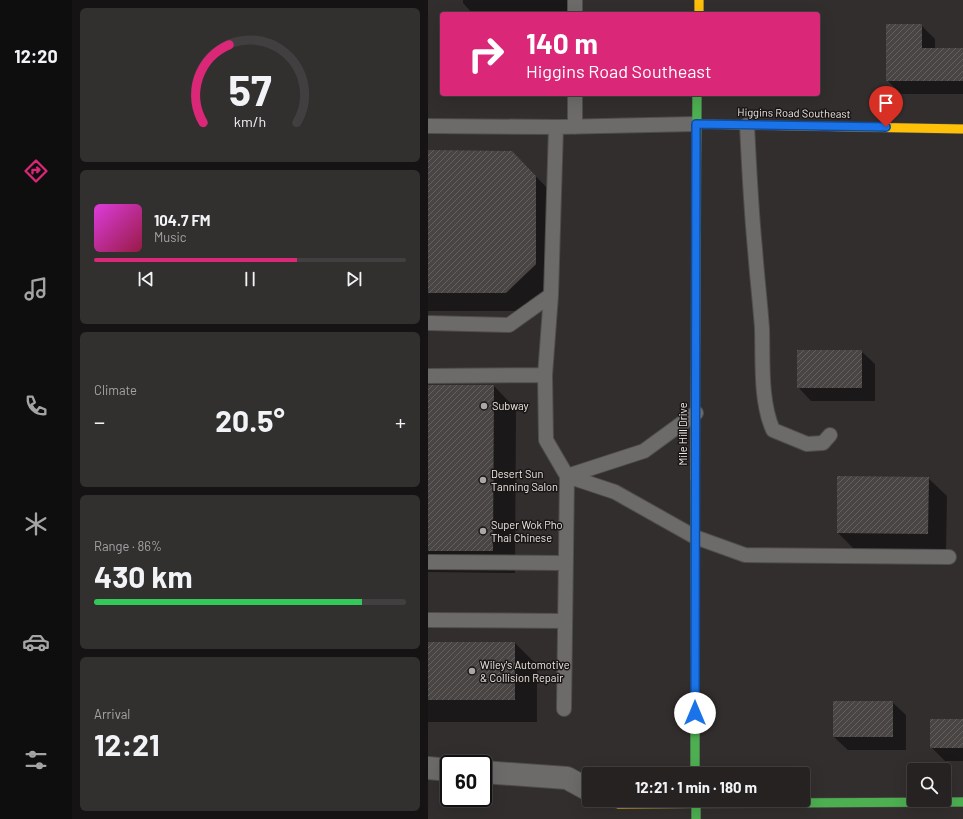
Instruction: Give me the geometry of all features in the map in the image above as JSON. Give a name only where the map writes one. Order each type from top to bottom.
[{"type":"main road","points":[[699,0],[699,12]]},
{"type":"main road","name":"Mile Hill Drive","points":[[696,767],[695,537],[697,96]]},
{"type":"main road","name":"Higgins Road Southeast","points":[[696,124],[963,129]]},
{"type":"main road","points":[[810,802],[963,802]]},
{"type":"main road","points":[[696,807],[696,819]]},
{"type":"street","points":[[428,768],[440,769]]},
{"type":"street","points":[[492,773],[567,778],[582,786]]},
{"type":"lane","points":[[575,0],[575,12]]},
{"type":"lane","points":[[575,96],[575,126]]},
{"type":"lane","points":[[428,126],[556,127],[696,124]]},
{"type":"lane","points":[[747,125],[753,234],[762,327],[764,388],[768,420],[773,430],[807,444],[823,443],[830,436]]},
{"type":"lane","points":[[556,127],[551,295],[545,375],[546,440],[567,476],[564,709]]},
{"type":"lane","points":[[428,323],[509,325],[551,295]]},
{"type":"lane","points":[[428,376],[545,375]]},
{"type":"lane","points":[[567,476],[644,451],[696,413]]},
{"type":"lane","points":[[567,476],[615,492],[695,537],[745,555],[949,557]]},
{"type":"lane","points":[[428,562],[566,563]]},
{"type":"lane","points":[[428,620],[565,621]]},
{"type":"building","points":[[886,24],[922,24],[922,48],[963,48],[963,81],[886,81]]},
{"type":"building","points":[[428,150],[512,151],[536,176],[536,264],[506,293],[428,293]]},
{"type":"building","points":[[797,350],[862,350],[862,388],[797,388]]},
{"type":"building","points":[[428,385],[494,385],[493,551],[428,551]]},
{"type":"building","points":[[837,476],[929,477],[928,534],[837,533]]},
{"type":"building","name":"Wiley's Automotive & Collision Repair","points":[[428,642],[515,642],[515,700],[428,700]]},
{"type":"building","points":[[833,701],[893,701],[893,737],[833,737]]},
{"type":"building","points":[[930,719],[963,719],[963,748],[930,748]]},
{"type":"traffic: fast","points":[[696,235],[697,96]]},
{"type":"traffic: fast","points":[[695,478],[695,767]]},
{"type":"traffic: fast","points":[[810,803],[963,802]]},
{"type":"traffic: fast","points":[[696,807],[696,819]]},
{"type":"traffic: slow","points":[[699,0],[699,12]]},
{"type":"traffic: slow","points":[[696,124],[963,129]]},
{"type":"traffic: slow","points":[[695,478],[696,235]]},
{"type":"place","name":"Subway","points":[[484,406]]},
{"type":"place","name":"Desert Sun Tanning Salon","points":[[483,480]]},
{"type":"place","name":"Super Wok Pho Thai Chinese","points":[[483,531]]},
{"type":"place","name":"Wiley's Automotive & Collision Repair","points":[[472,671]]},
{"type":"route","points":[[695,713],[696,124],[886,127]]}]
